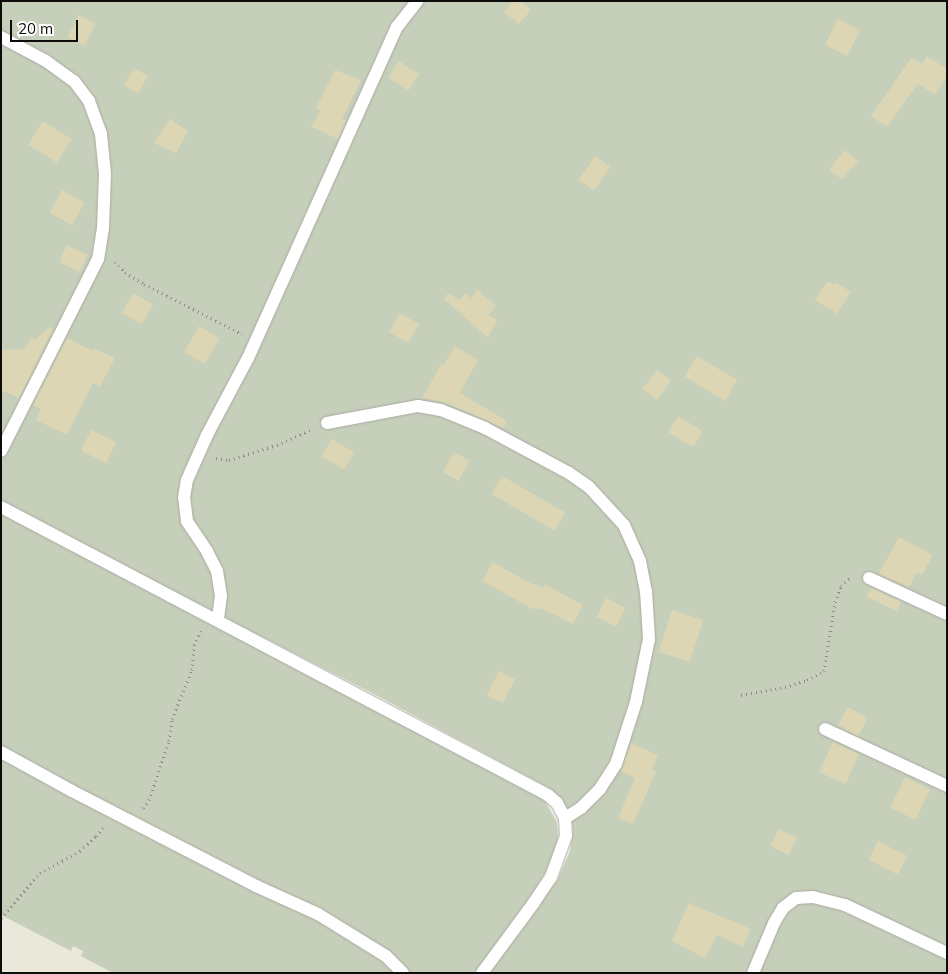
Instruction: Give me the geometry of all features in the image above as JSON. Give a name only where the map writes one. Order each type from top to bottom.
[{"type":"lane","points":[[218,619],[221,596],[217,571],[207,551],[187,521],[184,498],[187,480],[256,341],[397,27],[417,1]]},
{"type":"lane","points":[[1,37],[46,61],[74,81],[89,101],[101,134],[105,174],[104,228],[98,259],[1,451]]},
{"type":"lane","points":[[327,423],[418,406],[441,410],[484,428],[569,474],[589,487],[624,525],[640,561],[646,591],[649,640],[636,702],[616,764],[600,789],[581,808],[565,818]]},
{"type":"lane","points":[[1,507],[218,619],[548,795],[557,803],[565,818],[566,836],[551,877],[482,973]]},
{"type":"lane","points":[[869,578],[947,614]]},
{"type":"lane","points":[[825,729],[947,786]]},
{"type":"lane","points":[[1,752],[256,886],[318,914],[386,956],[403,973]]},
{"type":"lane","points":[[753,973],[774,923],[783,908],[796,898],[813,897],[845,905],[947,953]]},
{"type":"path","points":[[100,249],[109,255],[124,272],[144,284],[256,341]]},
{"type":"path","points":[[198,456],[229,460],[277,445],[327,423]]},
{"type":"path","points":[[741,695],[800,683],[824,671],[835,602],[842,586],[849,577],[869,578]]},
{"type":"path","points":[[1,918],[40,873],[80,851],[96,836],[104,824],[120,815],[140,818],[169,741],[172,719],[192,670],[194,645],[199,632],[218,619]]},
{"type":"shaded area","points":[[1,887],[168,973],[1,973]]},
{"type":"green space","points":[[1,1],[947,1],[947,949],[887,921],[794,895],[748,973],[487,973],[558,879],[570,851],[573,827],[566,807],[558,796],[547,787],[376,695],[1,504]]},
{"type":"green space","points":[[1,514],[82,554],[525,788],[545,801],[557,822],[558,839],[548,868],[528,902],[476,973],[406,973],[273,890],[64,782],[1,747]]},
{"type":"green space","points":[[1,756],[296,908],[373,953],[397,973],[113,973],[81,956],[83,951],[73,946],[71,951],[1,915]]},
{"type":"green space","points":[[799,900],[846,907],[947,957],[947,973],[756,973],[781,916]]},
{"type":"building","points":[[513,1],[521,1],[531,10],[519,24],[504,12]]},
{"type":"building","points":[[79,15],[96,24],[84,46],[67,37]]},
{"type":"building","points":[[838,19],[860,30],[847,56],[825,45]]},
{"type":"building","points":[[927,56],[947,69],[947,76],[935,95],[918,84],[887,127],[871,116],[911,58],[922,64]]},
{"type":"building","points":[[399,61],[419,74],[408,91],[388,78]]},
{"type":"building","points":[[134,68],[148,76],[138,93],[124,85]]},
{"type":"building","points":[[335,70],[361,80],[342,119],[346,120],[338,139],[311,127],[321,110],[316,108]]},
{"type":"building","points":[[170,119],[188,131],[176,153],[154,143]]},
{"type":"building","points":[[43,121],[72,139],[57,163],[28,145]]},
{"type":"building","points":[[845,150],[858,161],[842,180],[829,169]]},
{"type":"building","points":[[595,156],[611,167],[594,191],[578,180]]},
{"type":"building","points":[[62,190],[85,203],[72,225],[49,213]]},
{"type":"building","points":[[67,245],[88,255],[80,272],[59,262]]},
{"type":"building","points":[[828,281],[834,285],[836,282],[851,292],[837,314],[815,300]]},
{"type":"building","points":[[478,290],[496,306],[488,315],[497,320],[488,338],[444,299],[448,293],[460,300],[466,293],[471,298]]},
{"type":"building","points":[[133,293],[153,304],[142,324],[122,313]]},
{"type":"building","points":[[400,313],[419,324],[408,343],[389,332]]},
{"type":"building","points":[[199,326],[220,338],[205,364],[184,352]]},
{"type":"building","points":[[50,327],[53,329],[19,398],[1,390],[1,350],[24,349],[32,337],[35,340]]},
{"type":"building","points":[[67,338],[92,351],[94,348],[115,358],[100,387],[93,383],[67,435],[36,420],[41,409],[33,405]]},
{"type":"building","points":[[455,346],[478,360],[460,393],[507,421],[504,428],[444,402],[422,398],[442,363],[444,365]]},
{"type":"building","points":[[697,356],[737,380],[725,401],[685,377]]},
{"type":"building","points":[[657,370],[671,381],[656,400],[642,389]]},
{"type":"building","points":[[678,416],[703,431],[693,447],[668,432]]},
{"type":"building","points":[[91,430],[116,442],[106,463],[81,451]]},
{"type":"building","points":[[332,439],[354,452],[344,470],[322,456]]},
{"type":"building","points":[[454,452],[470,461],[459,481],[443,472]]},
{"type":"building","points":[[502,476],[565,512],[555,531],[492,494]]},
{"type":"building","points":[[899,537],[933,555],[922,575],[917,572],[909,587],[879,574]]},
{"type":"building","points":[[492,562],[534,585],[536,584],[543,588],[544,584],[583,605],[573,624],[541,608],[541,610],[535,607],[534,610],[483,581]]},
{"type":"building","points":[[871,588],[901,602],[897,611],[867,597]]},
{"type":"building","points":[[606,598],[626,608],[616,627],[596,617]]},
{"type":"building","points":[[672,610],[703,620],[690,662],[658,652]]},
{"type":"building","points":[[499,671],[515,679],[503,703],[487,695]]},
{"type":"building","points":[[848,707],[868,718],[858,737],[838,725]]},
{"type":"building","points":[[833,742],[859,754],[845,784],[819,772]]},
{"type":"building","points":[[631,743],[658,755],[652,770],[656,772],[633,824],[618,818],[635,778],[621,771]]},
{"type":"building","points":[[905,777],[930,789],[915,820],[890,808]]},
{"type":"building","points":[[779,829],[797,838],[788,855],[770,846]]},
{"type":"building","points":[[878,841],[907,856],[898,875],[868,860]]},
{"type":"building","points":[[689,903],[751,929],[743,947],[717,935],[705,958],[672,941]]}]
